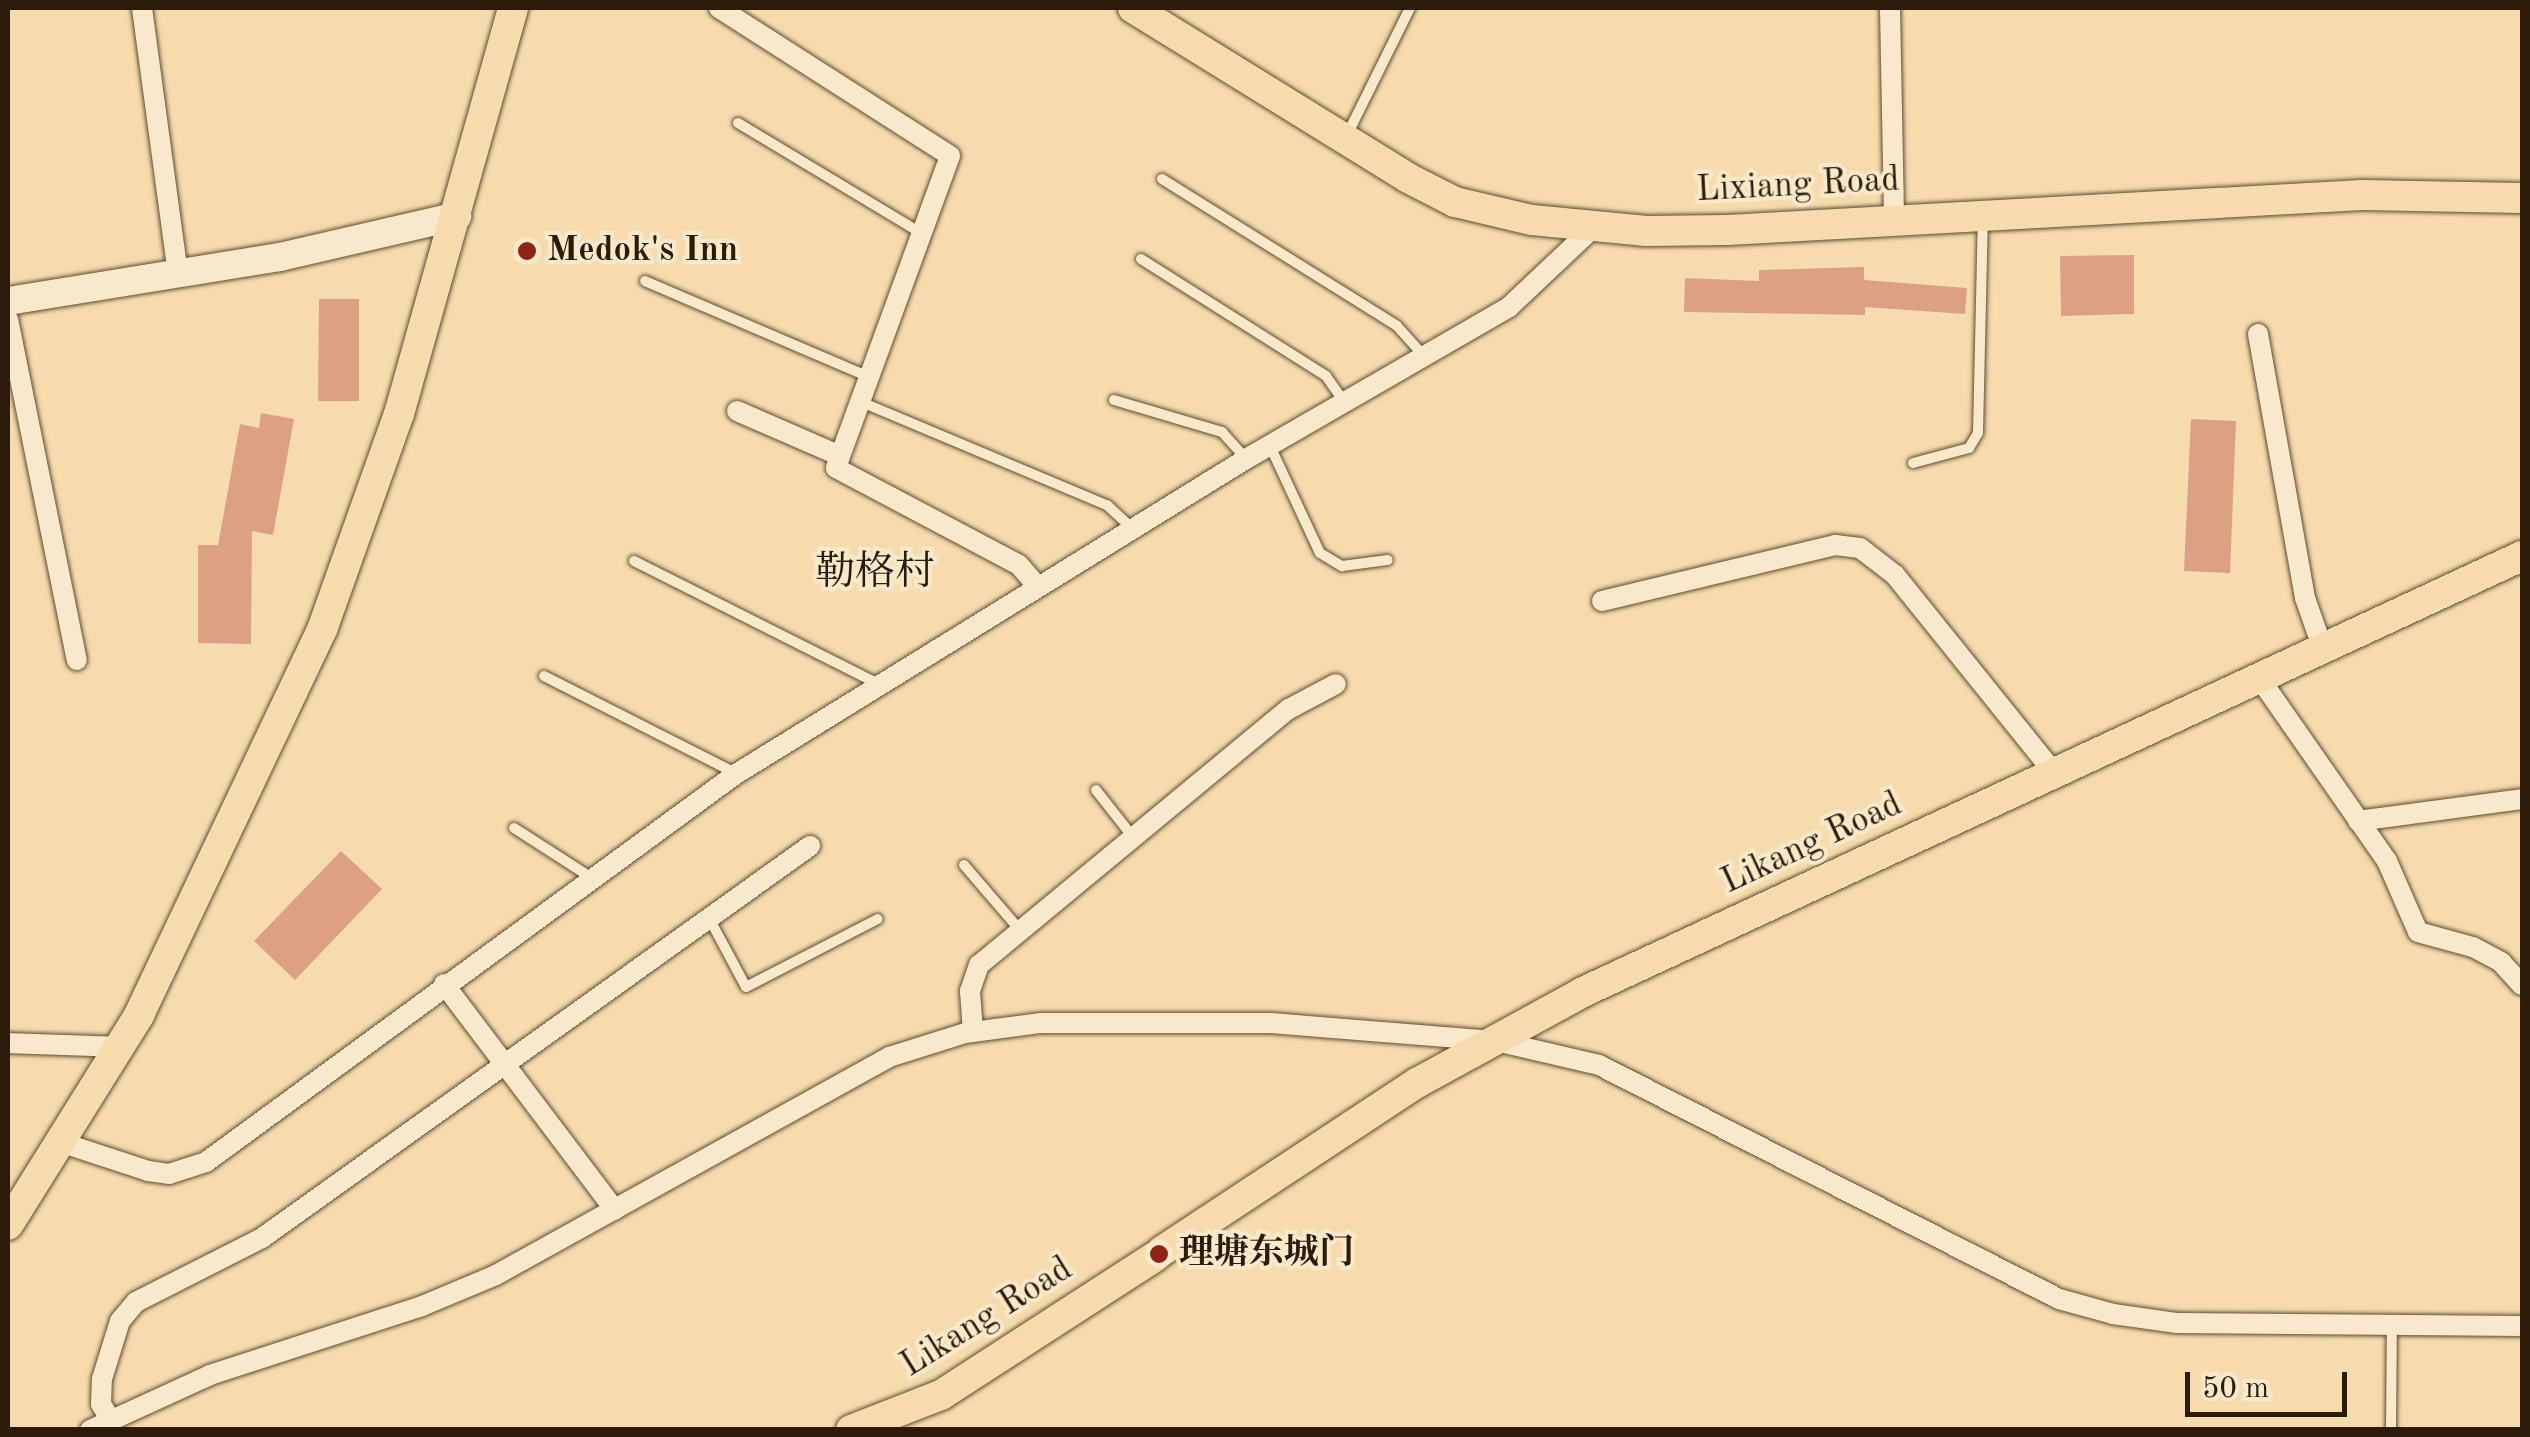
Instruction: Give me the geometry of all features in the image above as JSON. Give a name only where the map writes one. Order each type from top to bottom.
[{"type":"main road","points":[[8,1225],[120,1048],[237,818],[323,626],[399,414],[513,8]]},
{"type":"main road","name":"Lixiang Road","points":[[1133,8],[1343,144],[1456,202],[1594,228],[1728,230],[1983,212],[2362,195],[2522,198]]},
{"type":"main road","name":"Likang Road","points":[[851,1430],[898,1423],[1418,1083],[1583,992],[2522,556]]},
{"type":"street","points":[[142,8],[178,274]]},
{"type":"street","points":[[719,8],[950,156],[838,454],[842,476],[1019,565],[1037,586]]},
{"type":"street","points":[[1890,8],[1894,219]]},
{"type":"street","points":[[8,301],[280,258],[456,216]]},
{"type":"street","points":[[60,1142],[148,1171],[188,1170],[736,774],[1132,528],[1531,292],[1594,228]]},
{"type":"street","points":[[8,319],[77,660]]},
{"type":"street","points":[[2258,334],[2305,598],[2322,649]]},
{"type":"street","points":[[737,410],[838,454]]},
{"type":"street","points":[[1602,601],[1835,546],[1860,548],[1895,575],[2054,773]]},
{"type":"street","points":[[2260,679],[2387,861],[2418,932],[2473,947],[2522,984]]},
{"type":"street","points":[[973,1032],[972,975],[1289,709],[1336,684]]},
{"type":"street","points":[[2358,821],[2522,799]]},
{"type":"street","points":[[110,1419],[101,1404],[102,1379],[120,1320],[136,1302],[262,1238],[810,846]]},
{"type":"street","points":[[444,984],[615,1210]]},
{"type":"street","points":[[90,1430],[210,1375],[453,1294],[615,1210],[889,1057],[973,1032],[1041,1023],[1179,1022],[1496,1040],[1599,1066],[2060,1299],[2176,1323],[2522,1326]]},
{"type":"street","points":[[8,1043],[120,1048]]},
{"type":"lane","points":[[1343,144],[1410,8]]},
{"type":"lane","points":[[738,123],[921,234]]},
{"type":"lane","points":[[1162,180],[1397,326],[1424,356]]},
{"type":"lane","points":[[1913,462],[1969,448],[1978,433],[1983,212]]},
{"type":"lane","points":[[1141,259],[1326,376],[1344,402]]},
{"type":"lane","points":[[645,282],[868,376]]},
{"type":"lane","points":[[1114,400],[1222,432],[1246,459]]},
{"type":"lane","points":[[858,401],[1106,505],[1132,528]]},
{"type":"lane","points":[[1270,445],[1320,553],[1342,566],[1388,560]]},
{"type":"lane","points":[[634,562],[878,683]]},
{"type":"lane","points":[[544,676],[736,774]]},
{"type":"lane","points":[[1096,790],[1133,838]]},
{"type":"lane","points":[[514,828],[592,878]]},
{"type":"lane","points":[[964,866],[1021,930]]},
{"type":"lane","points":[[709,918],[746,987],[878,919]]},
{"type":"lane","points":[[2390,1430],[2392,1326]]},
{"type":"building","points":[[2134,255],[2134,314],[2061,316],[2060,256]]},
{"type":"building","points":[[1864,267],[1864,280],[1967,288],[1965,314],[1865,307],[1865,315],[1684,312],[1685,278],[1759,281],[1759,270]]},
{"type":"building","points":[[319,299],[359,299],[359,401],[318,401]]},
{"type":"building","points":[[261,413],[294,419],[273,535],[252,531],[251,644],[198,643],[198,545],[218,545],[240,424],[259,428]]},
{"type":"building","points":[[2191,419],[2236,421],[2230,573],[2184,571]]},
{"type":"building","points":[[341,851],[382,889],[295,980],[254,941]]},
{"type":"place","name":"Medok's Inn","points":[[527,251]]},
{"type":"place","name":"理塘东城门","points":[[1159,1254]]},
{"type":"district","name":"勒格村","points":[[875,574]]}]
